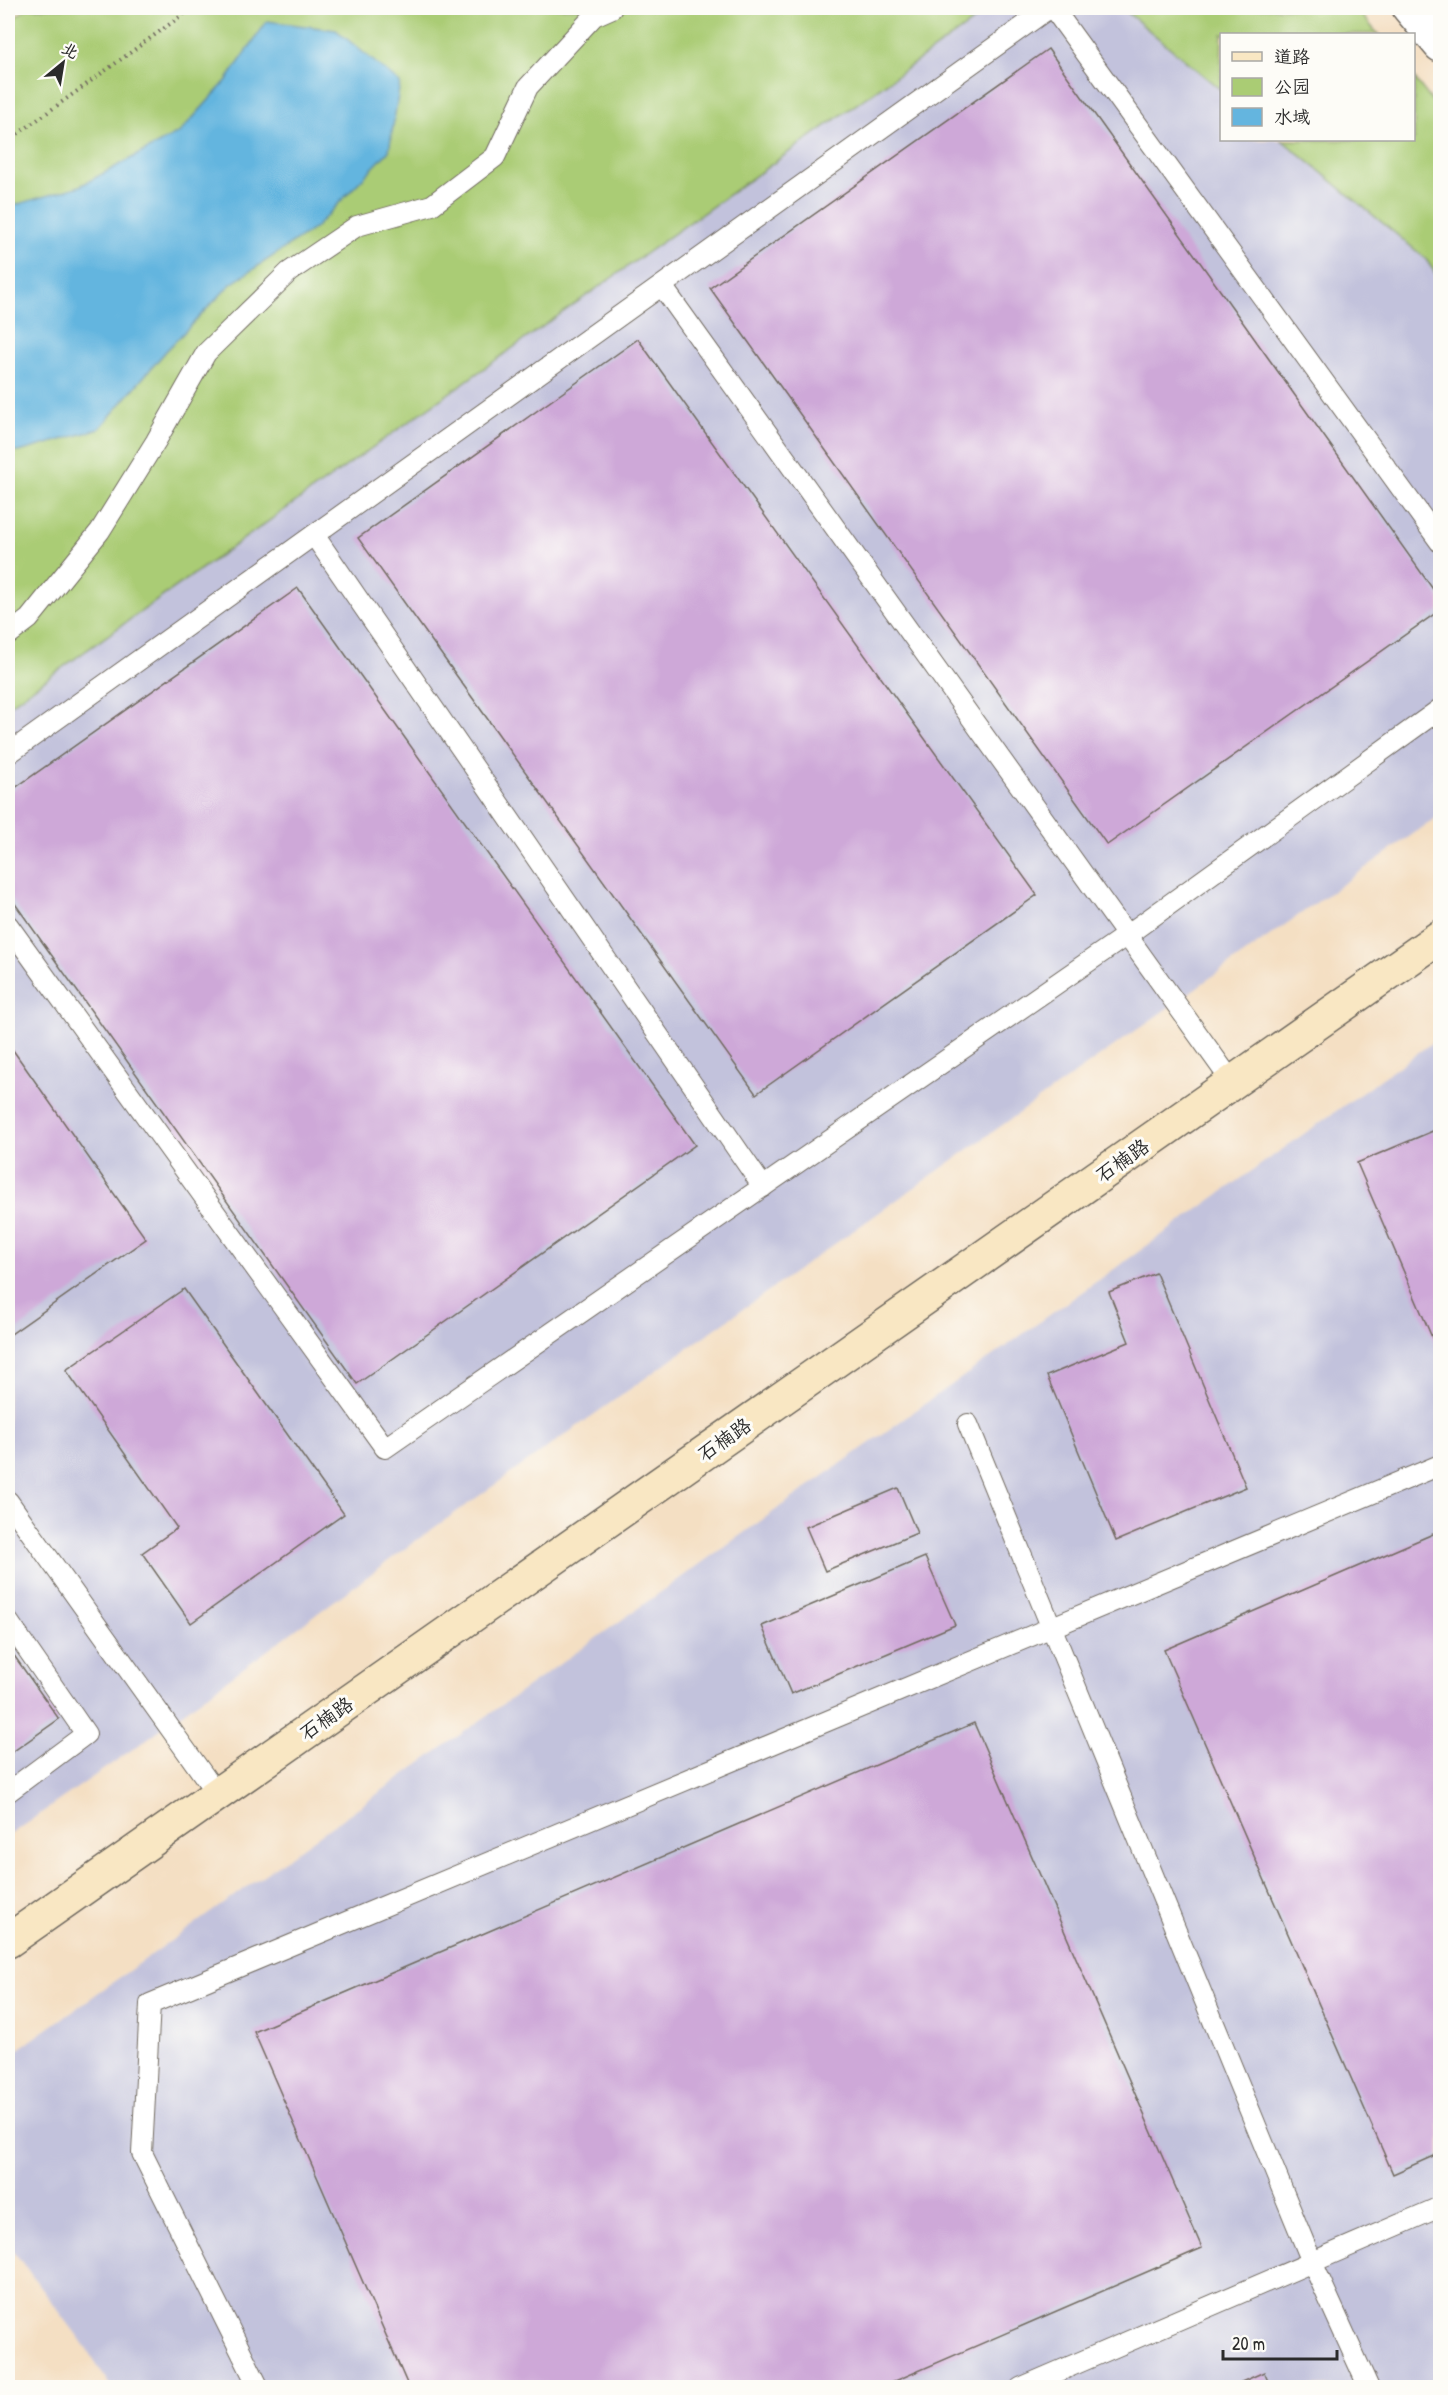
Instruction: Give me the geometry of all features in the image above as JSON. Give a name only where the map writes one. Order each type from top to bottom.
[{"type":"street","points":[[1409,8],[1440,45]]},
{"type":"street","name":"石楠路","points":[[8,1941],[1440,937]]},
{"type":"lane","points":[[8,635],[29,620],[100,531],[156,441],[206,352],[289,273],[357,226],[432,206],[495,157],[528,87],[594,16],[612,8]]},
{"type":"lane","points":[[8,754],[1051,8],[1440,542]]},
{"type":"lane","points":[[662,286],[1232,1083]]},
{"type":"lane","points":[[314,535],[763,1187]]},
{"type":"lane","points":[[8,925],[385,1448],[1127,935],[1440,710]]},
{"type":"lane","points":[[968,1424],[1312,2262],[1370,2388]]},
{"type":"lane","points":[[259,2388],[142,2153],[150,2004],[1440,1465]]},
{"type":"lane","points":[[8,1501],[217,1794]]},
{"type":"lane","points":[[8,1621],[86,1734],[8,1792]]},
{"type":"lane","points":[[1020,2388],[1440,2207]]},
{"type":"path","points":[[8,141],[192,8]]},
{"type":"shaded area","points":[[992,8],[1122,8],[1220,89],[1220,141],[1283,141],[1426,258],[1440,280],[1440,815],[414,1542],[143,1742],[8,1836],[8,706]]},
{"type":"shaded area","points":[[1440,1037],[1440,2387],[111,2387],[80,2339],[8,2244],[8,2057]]},
{"type":"green space","points":[[28,8],[992,8],[8,706],[8,22]]},
{"type":"green space","points":[[1122,8],[1356,8],[1377,33],[1220,33],[1220,89]]},
{"type":"green space","points":[[1415,79],[1440,111],[1440,280],[1425,258],[1283,141],[1415,141]]},
{"type":"water","points":[[267,21],[336,30],[400,83],[389,151],[315,228],[231,284],[166,351],[99,429],[19,452],[8,449],[8,207],[80,186],[180,132],[227,80]]},
{"type":"building","points":[[1048,49],[1440,599],[1440,610],[1107,845],[710,288]]},
{"type":"building","points":[[638,339],[1037,895],[756,1094],[358,538]]},
{"type":"building","points":[[298,588],[695,1145],[357,1384],[8,894],[8,793]]},
{"type":"building","points":[[8,1043],[146,1239],[8,1336]]},
{"type":"building","points":[[1440,1128],[1440,1356],[1357,1163]]},
{"type":"building","points":[[1156,1273],[1246,1487],[1116,1541],[1047,1376],[1129,1342],[1109,1292]]},
{"type":"building","points":[[184,1289],[344,1514],[191,1623],[142,1553],[177,1528],[66,1370]]},
{"type":"building","points":[[898,1488],[917,1533],[825,1571],[806,1527]]},
{"type":"building","points":[[1440,1531],[1440,2153],[1393,2174],[1164,1650]]},
{"type":"building","points":[[925,1557],[955,1625],[791,1694],[762,1626]]},
{"type":"building","points":[[8,1647],[59,1719],[8,1755]]},
{"type":"building","points":[[974,1723],[1202,2248],[879,2388],[409,2388],[254,2032]]},
{"type":"building","points":[[1264,2372],[1271,2388],[1228,2388]]}]
